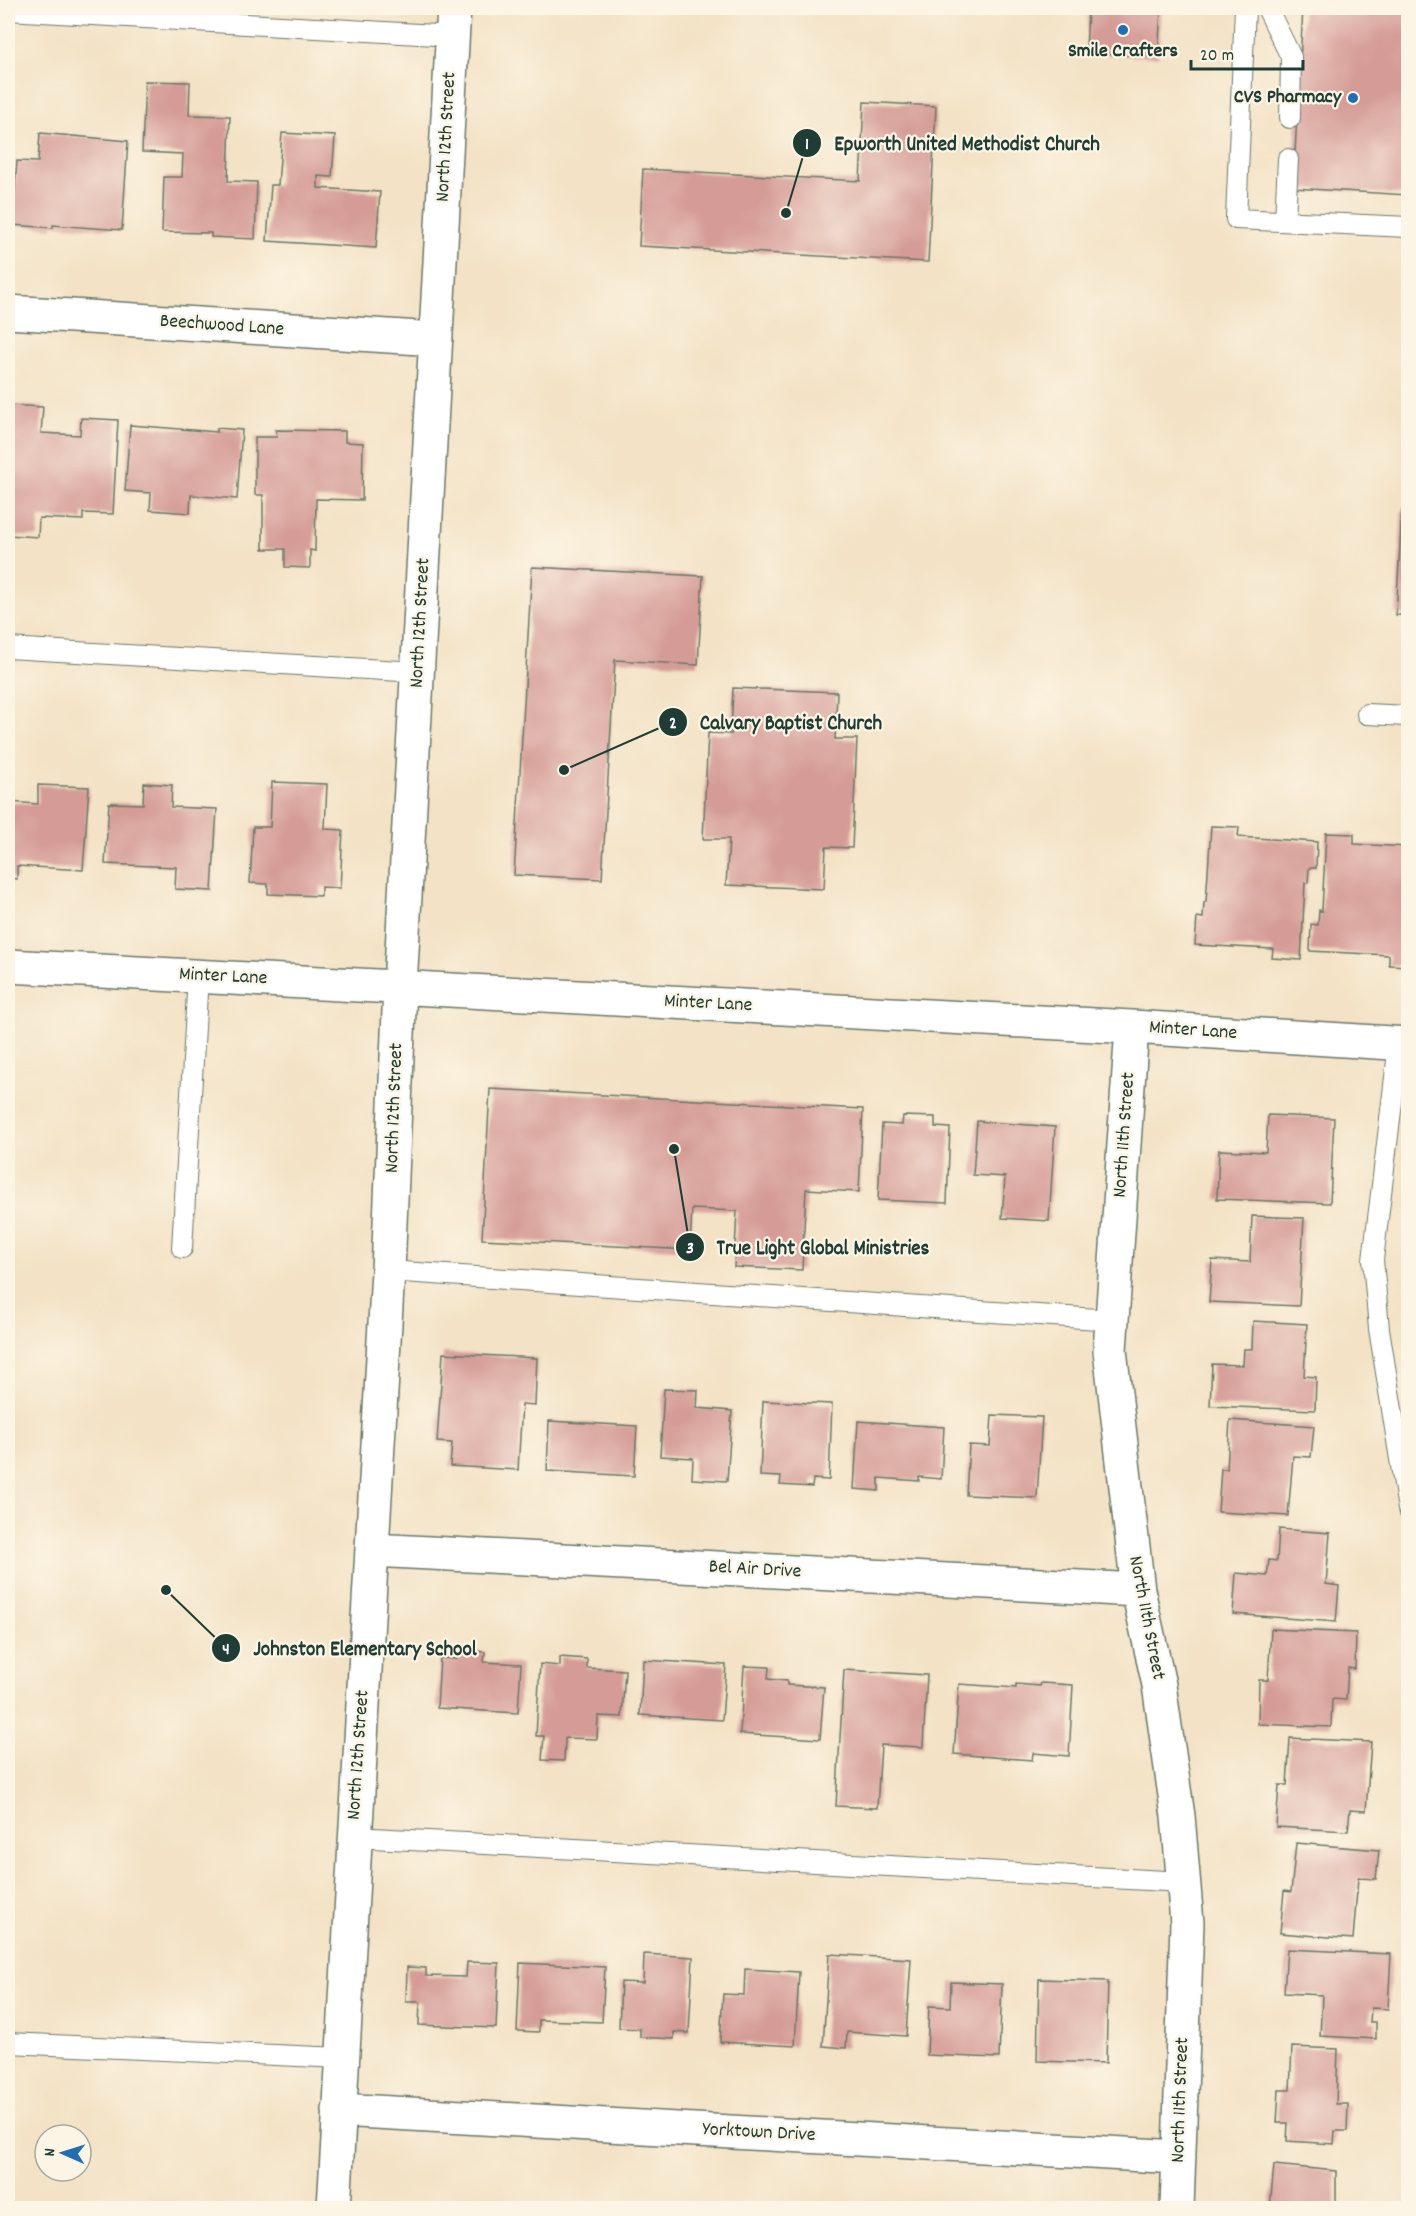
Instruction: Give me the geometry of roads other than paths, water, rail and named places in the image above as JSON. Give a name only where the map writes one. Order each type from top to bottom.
[{"type":"street","name":"North 12th Street","points":[[333,2208],[388,1271],[400,987],[453,22]]},
{"type":"street","name":"Beechwood Lane","points":[[8,312],[436,339]]},
{"type":"street","name":"Minter Lane","points":[[8,966],[1404,1044]]},
{"type":"street","name":"North 11th Street","points":[[1132,1027],[1110,1350],[1138,1590],[1159,1685],[1178,1816],[1184,1882],[1187,1923],[1177,2208]]},
{"type":"street","name":"Bel Air Drive","points":[[372,1550],[1138,1590]]},
{"type":"street","name":"Yorktown Drive","points":[[339,2110],[1179,2157]]},
{"type":"lane","points":[[1245,8],[1236,219],[1408,226]]},
{"type":"lane","points":[[1267,8],[1291,57],[1290,118]]},
{"type":"lane","points":[[8,10],[453,22]]},
{"type":"lane","points":[[1285,221],[1288,159]]},
{"type":"lane","points":[[8,648],[418,672]]},
{"type":"lane","points":[[1367,714],[1408,716]]},
{"type":"lane","points":[[182,1248],[198,976]]},
{"type":"lane","points":[[1404,1044],[1373,1260],[1378,1329],[1408,1509]]},
{"type":"lane","points":[[388,1271],[1112,1320]]},
{"type":"lane","points":[[354,1837],[1184,1882]]},
{"type":"lane","points":[[8,2043],[342,2058]]},
{"type":"place","name":"Smile Crafters","points":[[1123,30]]},
{"type":"place","name":"CVS Pharmacy","points":[[1353,98]]},
{"type":"place","name":"Epworth United Methodist Church","points":[[786,213]]},
{"type":"place","name":"Calvary Baptist Church","points":[[564,770]]},
{"type":"place","name":"True Light Global Ministries","points":[[674,1149]]},
{"type":"place","name":"Johnston Elementary School","points":[[166,1590]]}]
